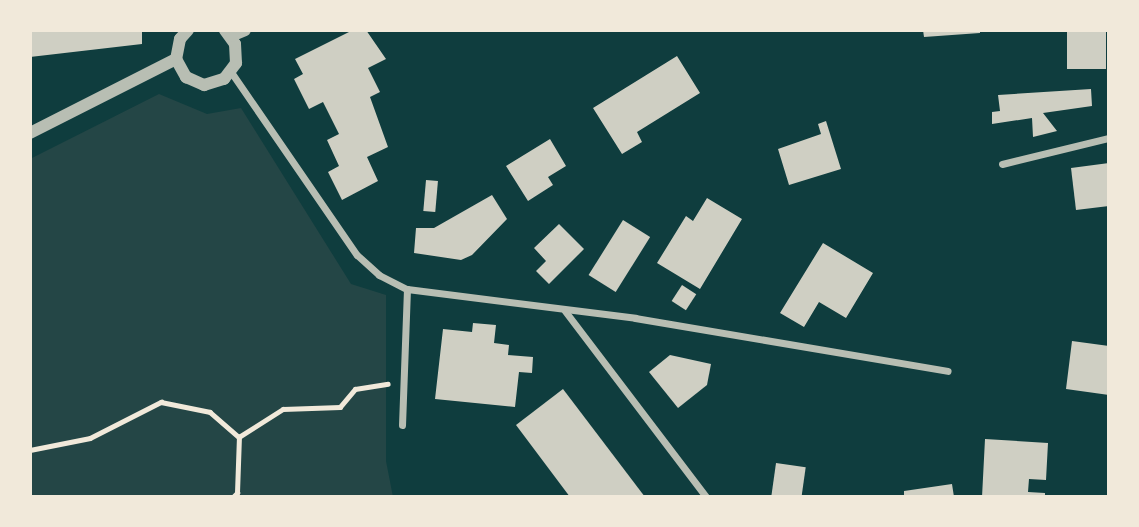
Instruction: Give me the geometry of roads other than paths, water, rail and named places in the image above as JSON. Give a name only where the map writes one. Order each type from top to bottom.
[{"type":"street","points":[[188,30],[180,39],[176,59],[194,82],[215,84],[231,72],[237,54],[228,33],[245,30]]},
{"type":"street","points":[[30,133],[176,59]]},
{"type":"street","points":[[231,72],[357,255],[379,275],[407,289],[635,318],[948,371]]},
{"type":"street","points":[[1002,164],[1109,138]]},
{"type":"street","points":[[402,425],[406,382],[407,289]]},
{"type":"street","points":[[565,311],[706,497]]}]
